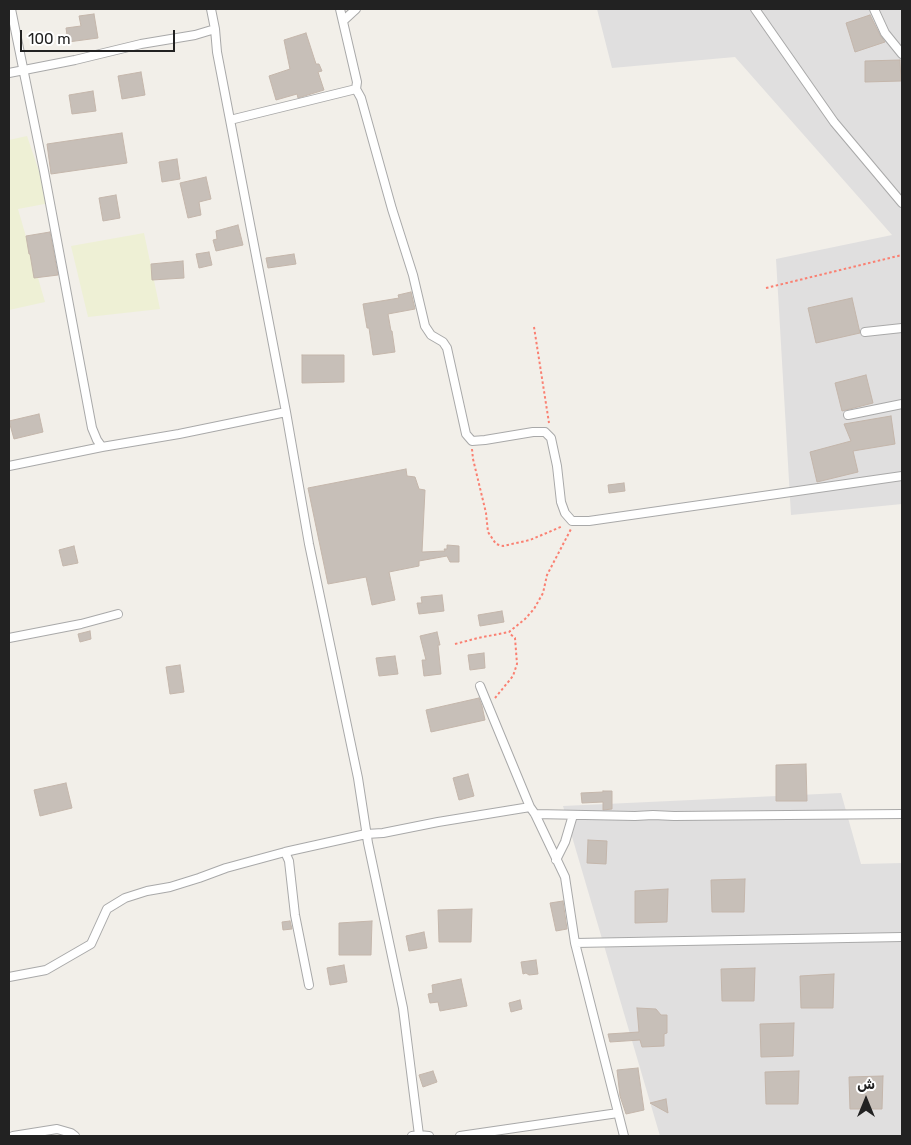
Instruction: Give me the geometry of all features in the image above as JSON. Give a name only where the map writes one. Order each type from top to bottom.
[{"type":"street","points":[[11,9],[92,428],[102,447]]},
{"type":"street","points":[[211,9],[217,52],[286,412],[308,544],[358,778],[366,834],[404,1008],[416,1136],[429,1136]]},
{"type":"street","points":[[340,9],[356,89],[361,98],[392,209],[413,274],[425,326],[431,335],[443,342],[447,348],[466,434],[472,441],[545,432],[551,438],[557,466],[561,502],[565,513],[572,521],[589,521],[902,476]]},
{"type":"street","points":[[343,21],[356,9]]},
{"type":"street","points":[[755,9],[834,122],[902,203]]},
{"type":"street","points":[[874,9],[885,33],[902,54]]},
{"type":"street","points":[[9,74],[141,44],[196,35],[214,29]]},
{"type":"street","points":[[230,120],[356,89]]},
{"type":"street","points":[[866,332],[902,328]]},
{"type":"street","points":[[848,416],[902,404]]},
{"type":"street","points":[[9,466],[286,412]]},
{"type":"street","points":[[9,638],[82,624],[118,614]]},
{"type":"street","points":[[480,686],[532,811],[565,877],[575,943],[624,1136]]},
{"type":"street","points":[[9,977],[46,970],[91,944],[107,909],[125,898],[147,891],[170,887],[226,868],[285,852],[366,834],[382,833],[438,822],[532,811],[573,815],[635,816],[902,814]]},
{"type":"street","points":[[556,860],[565,842],[573,815]]},
{"type":"street","points":[[285,852],[289,861],[295,915],[309,985]]},
{"type":"street","points":[[575,943],[902,937]]},
{"type":"street","points":[[460,1136],[618,1113]]},
{"type":"street","points":[[13,1136],[57,1129],[76,1136]]},
{"type":"path","points":[[766,288],[902,255]]},
{"type":"path","points":[[534,327],[549,425],[548,436]]},
{"type":"path","points":[[472,441],[473,459],[486,513],[488,532],[496,544],[503,546],[530,540],[576,521]]},
{"type":"path","points":[[455,644],[509,632],[525,619],[534,609],[543,593],[547,575],[576,521]]},
{"type":"path","points":[[490,709],[495,697],[513,676],[518,664],[514,638],[509,632]]},
{"type":"shaded area","points":[[597,9],[902,9],[902,504],[791,515],[776,259],[892,235],[735,57],[612,68]]},
{"type":"shaded area","points":[[841,793],[861,864],[902,863],[902,1136],[660,1136],[563,806]]},
{"type":"green space","points":[[27,136],[50,203],[18,209],[45,302],[9,310],[9,140]]},
{"type":"green space","points":[[144,233],[160,309],[88,317],[71,246]]},
{"type":"building","points":[[94,14],[98,38],[68,42],[66,28],[81,26],[79,16]]},
{"type":"building","points":[[870,15],[885,42],[855,52],[846,23]]},
{"type":"building","points":[[306,33],[316,64],[319,64],[322,71],[318,72],[324,90],[298,98],[297,94],[276,100],[269,76],[290,69],[284,40]]},
{"type":"building","points":[[900,60],[901,81],[865,82],[865,61]]},
{"type":"building","points":[[141,72],[145,95],[122,99],[118,76]]},
{"type":"building","points":[[93,91],[96,111],[72,114],[69,95]]},
{"type":"building","points":[[122,133],[127,163],[51,174],[47,144]]},
{"type":"building","points":[[177,159],[180,179],[162,182],[159,162]]},
{"type":"building","points":[[206,177],[211,199],[199,202],[201,215],[188,218],[180,183]]},
{"type":"building","points":[[116,195],[120,218],[103,221],[99,198]]},
{"type":"building","points":[[238,225],[243,245],[216,251],[213,240],[217,239],[216,231]]},
{"type":"building","points":[[50,232],[58,275],[34,278],[26,236]]},
{"type":"building","points":[[209,252],[212,265],[199,268],[196,254]]},
{"type":"building","points":[[294,254],[296,264],[268,268],[266,258]]},
{"type":"building","points":[[183,261],[184,278],[152,280],[151,264]]},
{"type":"building","points":[[411,292],[415,309],[388,314],[395,352],[373,355],[363,304],[399,298],[398,295]]},
{"type":"building","points":[[852,298],[860,333],[816,343],[808,308]]},
{"type":"building","points":[[302,355],[344,355],[344,382],[302,383]]},
{"type":"building","points":[[866,375],[873,403],[842,411],[835,383]]},
{"type":"building","points":[[39,414],[43,432],[14,439],[9,421]]},
{"type":"building","points":[[891,416],[895,444],[853,451],[858,472],[817,482],[810,452],[851,441],[844,424]]},
{"type":"building","points":[[406,469],[407,476],[415,477],[419,489],[425,490],[422,552],[445,551],[444,549],[447,549],[447,545],[459,546],[459,562],[450,562],[447,556],[419,561],[419,566],[389,572],[395,600],[372,605],[366,577],[328,584],[308,488]]},
{"type":"building","points":[[624,483],[625,491],[609,493],[608,485]]},
{"type":"building","points":[[74,546],[78,563],[63,566],[59,550]]},
{"type":"building","points":[[442,595],[444,611],[419,614],[417,603],[422,603],[421,597]]},
{"type":"building","points":[[502,611],[504,622],[480,626],[478,615]]},
{"type":"building","points":[[90,631],[91,639],[80,642],[78,634]]},
{"type":"building","points":[[437,632],[440,645],[438,645],[441,674],[424,676],[422,660],[426,660],[420,636]]},
{"type":"building","points":[[484,653],[485,668],[470,670],[468,655]]},
{"type":"building","points":[[395,656],[398,674],[379,676],[376,658]]},
{"type":"building","points":[[180,665],[184,692],[170,694],[166,667]]},
{"type":"building","points":[[479,698],[485,720],[431,732],[426,710]]},
{"type":"building","points":[[806,764],[807,801],[776,801],[776,765]]},
{"type":"building","points":[[468,774],[474,796],[459,800],[453,778]]},
{"type":"building","points":[[66,783],[72,808],[40,816],[34,790]]},
{"type":"building","points":[[612,791],[612,809],[603,810],[603,802],[582,803],[581,793]]},
{"type":"building","points":[[588,840],[607,841],[606,864],[587,863]]},
{"type":"building","points":[[745,879],[744,912],[712,912],[711,880]]},
{"type":"building","points":[[668,889],[667,922],[635,923],[635,891]]},
{"type":"building","points":[[563,901],[567,929],[556,931],[550,903]]},
{"type":"building","points":[[472,909],[471,942],[439,942],[438,910]]},
{"type":"building","points":[[290,921],[292,929],[283,930],[282,922]]},
{"type":"building","points":[[372,921],[371,955],[339,955],[339,923]]},
{"type":"building","points":[[424,932],[427,948],[409,951],[406,936]]},
{"type":"building","points":[[536,960],[538,974],[523,974],[521,962]]},
{"type":"building","points":[[344,965],[347,982],[330,985],[327,968]]},
{"type":"building","points":[[755,968],[754,1001],[722,1001],[721,969]]},
{"type":"building","points":[[834,974],[833,1008],[801,1008],[800,976]]},
{"type":"building","points":[[461,979],[467,1006],[440,1011],[438,1002],[430,1003],[428,994],[433,993],[432,985]]},
{"type":"building","points":[[520,1000],[522,1009],[511,1012],[509,1003]]},
{"type":"building","points":[[637,1008],[656,1009],[661,1015],[667,1015],[667,1033],[664,1034],[664,1046],[642,1047],[640,1040],[610,1042],[608,1034],[639,1032]]},
{"type":"building","points":[[794,1023],[793,1056],[761,1057],[760,1024]]},
{"type":"building","points":[[638,1068],[644,1110],[626,1114],[620,1096],[617,1070]]},
{"type":"building","points":[[433,1071],[437,1082],[423,1087],[419,1075]]},
{"type":"building","points":[[799,1071],[798,1104],[766,1104],[765,1072]]},
{"type":"building","points":[[883,1076],[882,1109],[850,1109],[849,1077]]},
{"type":"building","points":[[666,1099],[668,1113],[650,1103]]}]
